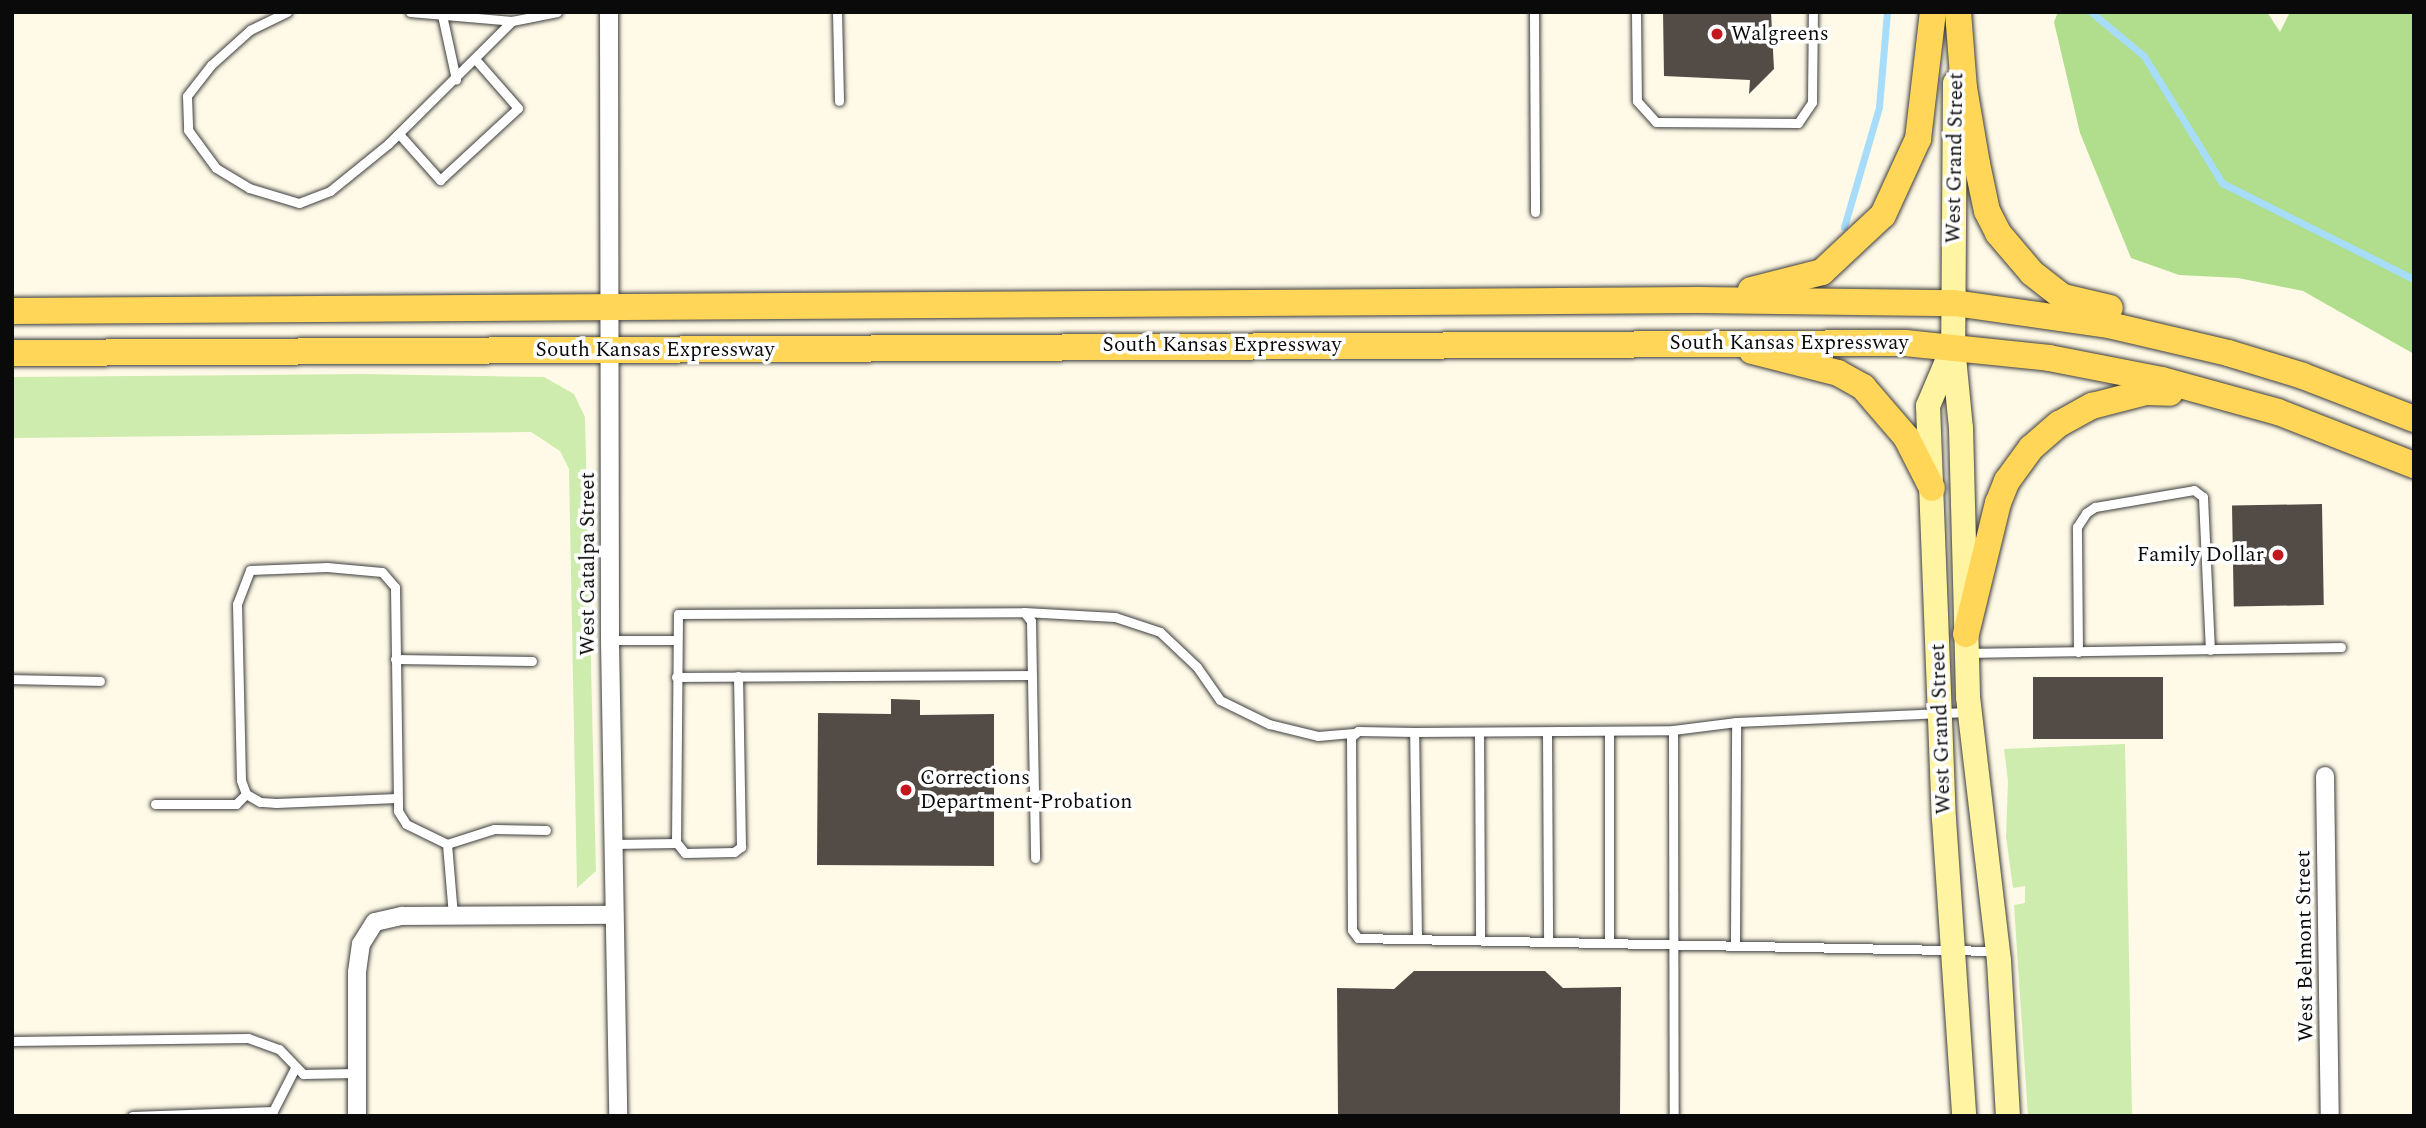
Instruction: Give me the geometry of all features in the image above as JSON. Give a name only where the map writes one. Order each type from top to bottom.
[{"type":"main road","points":[[1698,300],[1822,272],[1883,215],[1918,139],[1933,12]]},
{"type":"main road","points":[[1957,12],[1964,88],[1977,164],[1987,211],[1998,233],[2032,273],[2063,297],[2169,320],[2228,353]]},
{"type":"main road","name":"West Grand Street","points":[[1957,12],[1953,346],[1961,428],[1966,644],[1970,712],[1998,951],[2008,1116]]},
{"type":"main road","name":"South Kansas Expressway","points":[[12,311],[1698,300],[1954,303],[2109,325],[2228,353],[2303,376],[2414,419]]},
{"type":"main road","name":"South Kansas Expressway","points":[[12,353],[1713,342],[1953,346],[2084,363],[2240,400],[2414,464]]},
{"type":"main road","points":[[1713,342],[1838,373],[1863,387],[1906,437],[1932,488]]},
{"type":"main road","name":"West Grand Street","points":[[1953,346],[1928,406],[1940,713],[1964,1116]]},
{"type":"main road","points":[[1966,644],[1998,503],[2019,462],[2042,437],[2092,406],[2129,394],[2156,392],[2240,400]]},
{"type":"street","name":"West Catalpa Street","points":[[609,12],[610,640],[618,1116]]},
{"type":"street","name":"West Belmont Street","points":[[2325,776],[2330,1116]]},
{"type":"street","points":[[357,1116],[361,944],[375,922],[402,916],[614,915]]},
{"type":"lane","points":[[287,12],[250,30],[211,65],[187,96],[188,130],[216,168],[249,188],[299,203],[330,191],[398,134],[476,60],[512,21]]},
{"type":"lane","points":[[410,12],[512,21],[557,12]]},
{"type":"lane","points":[[837,12],[839,101]]},
{"type":"lane","points":[[1534,12],[1535,212]]},
{"type":"lane","points":[[1636,12],[1637,101],[1656,122],[1798,123],[1812,102],[1813,12]]},
{"type":"lane","points":[[442,15],[456,79]]},
{"type":"lane","points":[[398,134],[440,180],[517,108],[476,60]]},
{"type":"lane","points":[[2078,652],[2077,527],[2086,513],[2095,507],[2194,490],[2203,497],[2210,650]]},
{"type":"lane","points":[[397,798],[276,803],[260,802],[246,794],[241,780],[237,604],[250,570],[327,567],[382,572],[395,587],[397,798],[406,824],[447,844],[494,829],[546,830]]},
{"type":"lane","points":[[738,676],[741,847],[734,852],[685,853],[676,842],[676,620],[684,612],[1024,612],[1115,617],[1160,632],[1197,667],[1220,700],[1269,724],[1318,736],[1413,732],[1673,730],[1736,722],[1970,712]]},
{"type":"lane","points":[[1024,612],[1031,621],[1035,858]]},
{"type":"lane","points":[[610,640],[676,640]]},
{"type":"lane","points":[[1966,644],[2078,652],[2341,647]]},
{"type":"lane","points":[[395,659],[532,661]]},
{"type":"lane","points":[[676,677],[1031,675]]},
{"type":"lane","points":[[12,679],[100,681]]},
{"type":"lane","points":[[1735,943],[1736,722]]},
{"type":"lane","points":[[1673,730],[1676,942],[1674,1116]]},
{"type":"lane","points":[[1609,731],[1609,941]]},
{"type":"lane","points":[[1413,732],[1417,938]]},
{"type":"lane","points":[[1479,732],[1480,939]]},
{"type":"lane","points":[[1547,732],[1548,940]]},
{"type":"lane","points":[[1354,733],[1353,935],[1998,951]]},
{"type":"lane","points":[[155,804],[236,804],[246,794]]},
{"type":"lane","points":[[613,844],[676,842]]},
{"type":"lane","points":[[447,844],[453,915]]},
{"type":"lane","points":[[12,1041],[248,1038],[279,1049],[303,1074],[357,1073]]},
{"type":"lane","points":[[132,1116],[273,1111],[296,1068]]},
{"type":"green space","points":[[2058,12],[2267,12],[2280,32],[2290,12],[2414,12],[2414,354],[2303,291],[2238,278],[2179,275],[2131,258],[2080,133],[2054,22]]},
{"type":"green space","points":[[363,374],[544,377],[574,394],[585,417],[596,871],[577,888],[569,469],[560,451],[531,432],[12,438],[12,377]]},
{"type":"green space","points":[[2125,744],[2132,1116],[2028,1116],[2014,905],[2025,903],[2025,886],[2013,888],[2006,837],[2008,781],[2004,749]]},
{"type":"building","name":"Walgreens","points":[[1663,12],[1771,12],[1774,69],[1749,94],[1750,80],[1664,76]]},
{"type":"building","name":"Family Dollar","points":[[2322,504],[2324,605],[2234,607],[2232,506]]},
{"type":"building","points":[[2033,677],[2163,677],[2163,739],[2033,739]]},
{"type":"building","name":"Corrections Department-Probation","points":[[891,699],[920,700],[920,715],[994,714],[994,866],[817,865],[818,713],[891,714]]},
{"type":"building","points":[[1414,971],[1545,971],[1563,988],[1621,987],[1620,1116],[1338,1116],[1337,988],[1394,989]]},
{"type":"waterway","points":[[1844,227],[1879,107],[1887,12]]},
{"type":"waterway","points":[[2091,12],[2144,56],[2222,183],[2414,279]]},
{"type":"place","name":"Walgreens","points":[[1717,34]]},
{"type":"place","name":"Family Dollar","points":[[2278,555]]},
{"type":"place","name":"Corrections Department-Probation","points":[[906,790]]}]
